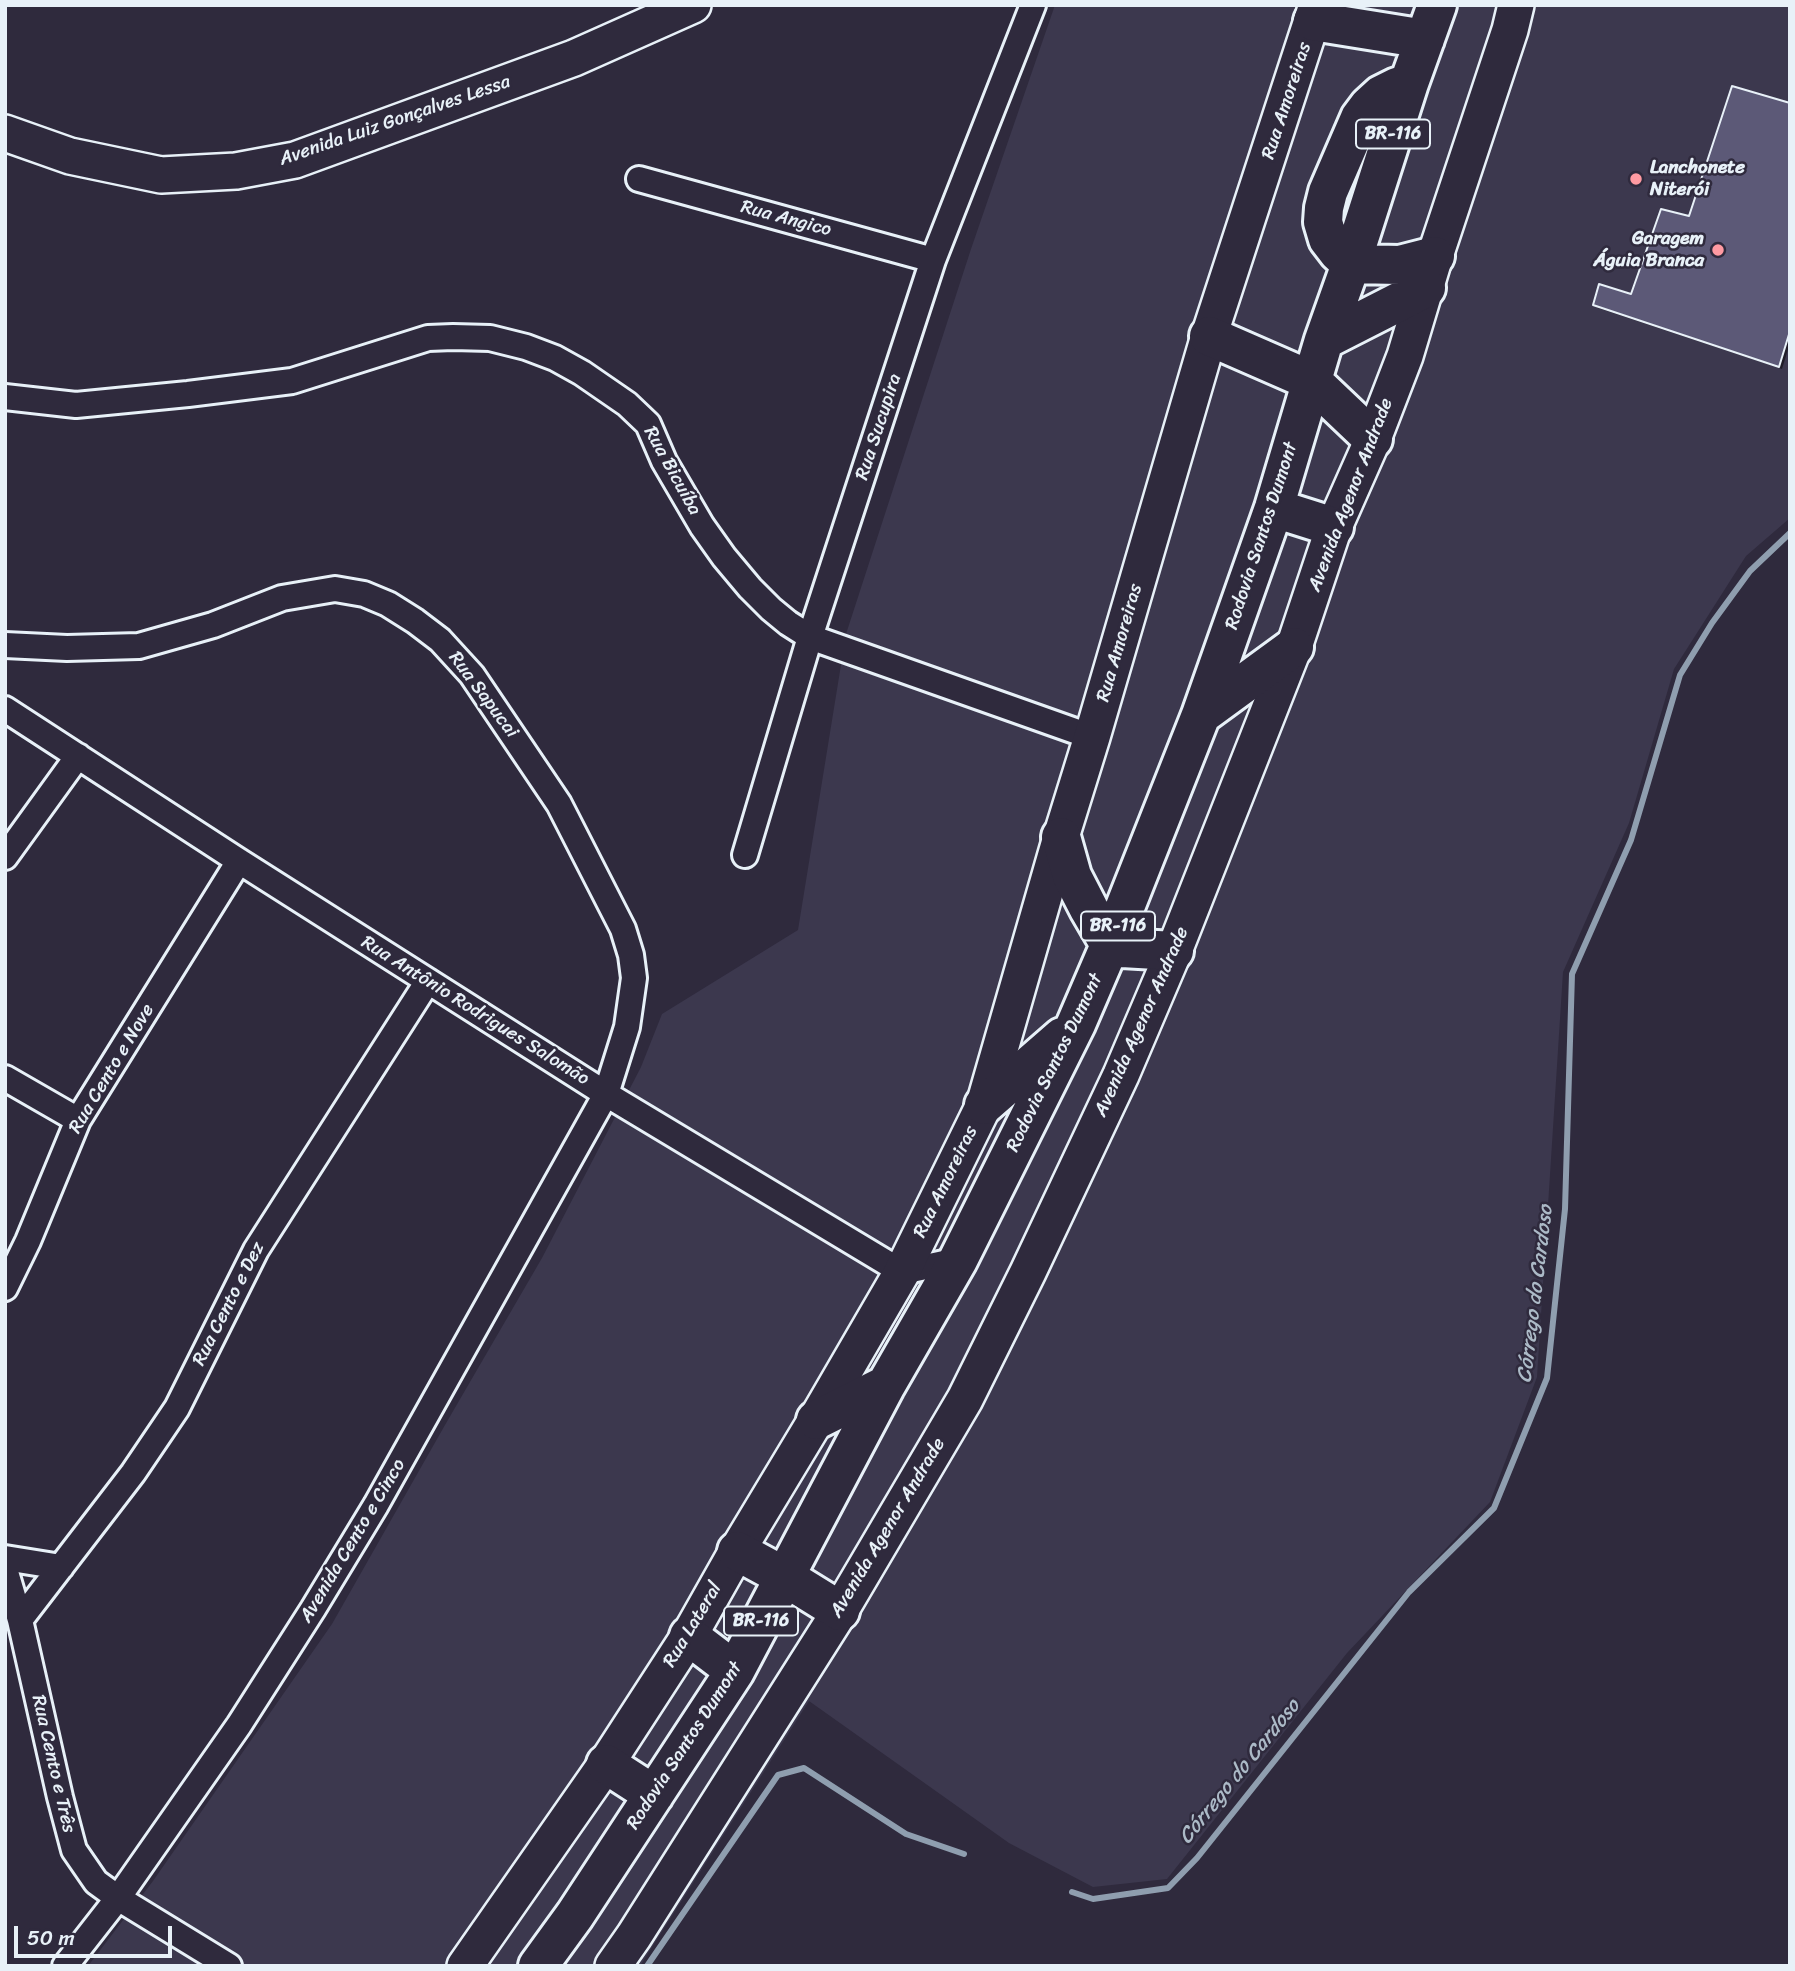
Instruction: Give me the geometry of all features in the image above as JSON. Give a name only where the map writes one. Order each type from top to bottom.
[{"type":"highway","points":[[1315,13],[1431,22],[1409,83],[1389,91],[1368,106],[1360,118],[1328,192],[1324,222],[1328,239],[1351,264],[1400,265],[1431,272]]},
{"type":"highway","name":"Rodovia Santos Dumont","points":[[538,1966],[736,1671],[886,1385],[958,1260],[1076,1024],[1201,715],[1274,508],[1324,340],[1351,264]]},
{"type":"highway","points":[[1324,340],[1431,272]]},
{"type":"highway","points":[[1209,336],[1312,381],[1373,439]]},
{"type":"highway","points":[[1274,508],[1334,527]]},
{"type":"highway","points":[[1201,715],[1294,647]]},
{"type":"highway","points":[[1061,837],[1072,876],[1110,945],[1174,951]]},
{"type":"highway","points":[[984,1105],[1076,1024]]},
{"type":"highway","points":[[816,1420],[886,1385]]},
{"type":"highway","points":[[737,1551],[839,1611]]},
{"type":"highway","points":[[689,1636],[736,1671]]},
{"type":"highway","points":[[606,1764],[654,1795]]},
{"type":"street","name":"Avenida Luiz Gonçalves Lessa","points":[[5,133],[70,156],[161,175],[236,171],[295,160],[574,58],[693,5]]},
{"type":"street","name":"Rua Sucupira","points":[[745,855],[810,637],[933,260],[1033,5]]},
{"type":"street","name":"Avenida Agenor Andrade","points":[[612,1966],[634,1936],[839,1611],[965,1399],[1121,1075],[1174,951],[1294,647],[1334,527],[1373,439],[1405,356],[1516,5]]},
{"type":"street","name":"Rua Amoreiras","points":[[902,1272],[984,1105],[1007,1031],[1025,957],[1209,336],[1315,13]]},
{"type":"street","name":"Rua Angico","points":[[639,179],[933,260]]},
{"type":"street","name":"Rua Bicuíba","points":[[5,397],[76,405],[292,381],[428,338],[490,338],[526,347],[555,358],[582,373],[627,404],[648,424],[664,461],[702,526],[724,557],[771,609],[810,637],[1092,737]]},
{"type":"street","name":"Rua Sapucai","points":[[5,645],[67,648],[139,646],[213,625],[282,598],[335,589],[364,594],[388,604],[415,621],[440,640],[472,676],[523,749],[559,803],[623,929],[631,955],[634,978],[627,1027],[606,1094]]},
{"type":"street","name":"Rua Antônio Rodrigues Salomão","points":[[5,709],[606,1094],[902,1272]]},
{"type":"street","points":[[5,857],[78,756]]},
{"type":"street","name":"Rua Cento e Nove","points":[[5,1288],[28,1241],[78,1120],[239,861]]},
{"type":"street","name":"Rua Cento e Dez","points":[[20,1620],[133,1473],[177,1408],[256,1250],[428,981]]},
{"type":"street","points":[[5,1078],[78,1120]]},
{"type":"street","name":"Avenida Cento e Cinco","points":[[65,1966],[118,1898],[239,1725],[313,1609],[376,1505],[606,1094]]},
{"type":"street","points":[[902,1272],[958,1260]]},
{"type":"street","name":"Rua Lateral","points":[[465,1966],[606,1764],[689,1636],[902,1272]]},
{"type":"street","points":[[5,1558],[61,1567]]},
{"type":"street","name":"Rua Cento e Três","points":[[5,1569],[20,1620],[74,1850],[96,1882],[229,1966]]},
{"type":"shaded area","points":[[1055,5],[1790,5],[1790,518],[1746,556],[1674,669],[1629,823],[1563,972],[1537,1377],[1490,1502],[1347,1653],[1167,1879],[1093,1887],[1009,1843],[809,1701],[640,1966],[88,1966],[153,1881],[332,1624],[542,1258],[641,1067],[662,1014],[798,930],[846,634],[971,249]]},
{"type":"building","name":"Garagem Águia Branca","points":[[1732,86],[1790,103],[1790,331],[1779,367],[1593,305],[1599,284],[1631,294],[1661,209],[1689,216]]},
{"type":"waterway","name":"Córrego do Cardoso","points":[[1072,1892],[1093,1899],[1168,1888],[1197,1858],[1409,1592],[1494,1508],[1547,1378],[1565,1209],[1572,974],[1631,840],[1680,675],[1712,623],[1750,571],[1790,533]]},
{"type":"waterway","name":"Córrego do Cardoso","points":[[647,1966],[778,1775],[804,1768],[906,1834],[964,1854]]},
{"type":"place","name":"Lanchonete Niterói","points":[[1636,179]]},
{"type":"place","name":"Garagem Águia Branca","points":[[1718,250]]}]
